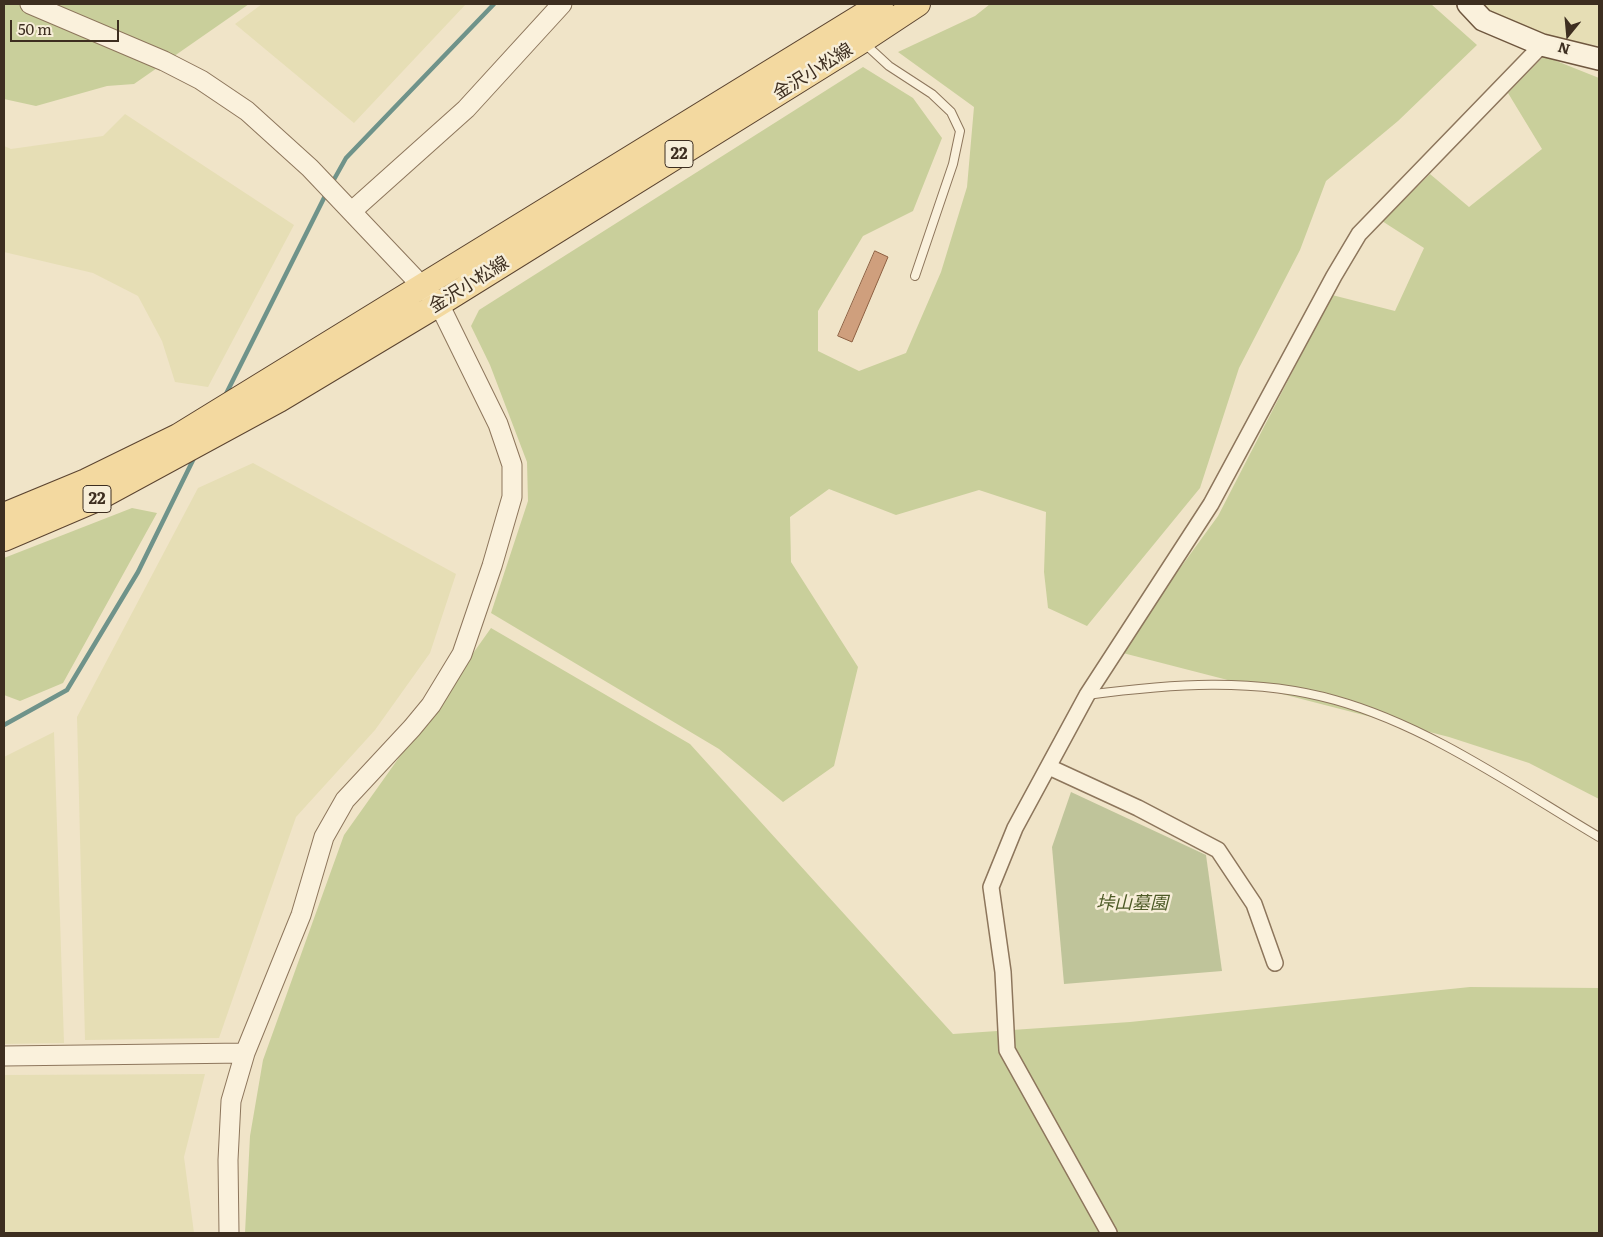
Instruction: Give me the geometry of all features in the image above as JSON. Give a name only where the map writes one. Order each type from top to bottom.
[{"type":"main road","name":"金沢小松線","points":[[274,391],[424,286],[881,4]]},
{"type":"main road","name":"金沢小松線","points":[[4,539],[93,501],[182,444],[274,391],[439,304],[862,41],[918,4]]},
{"type":"main road","points":[[1468,4],[1483,20],[1542,44],[1599,59]]},
{"type":"main road","name":"金沢小松線","points":[[4,514],[182,444]]},
{"type":"street","points":[[30,4],[164,61],[200,80],[247,111],[310,168],[424,286],[439,304],[498,424],[512,465],[512,497],[492,566],[462,654],[431,705],[412,728],[352,790],[336,812],[324,837],[301,915],[245,1053],[231,1101],[229,1122],[228,1233]]},
{"type":"street","points":[[350,209],[466,109],[562,4]]},
{"type":"street","points":[[1109,1233],[1007,1050],[1004,972],[991,886],[1015,828],[1087,695],[1211,504],[1334,276],[1359,234],[1542,44]]},
{"type":"street","points":[[1049,767],[1138,808],[1218,850],[1254,904],[1275,963]]},
{"type":"street","points":[[4,1056],[245,1053]]},
{"type":"lane","points":[[862,41],[889,66],[932,94],[951,112],[960,131],[953,164],[915,276]]},
{"type":"lane","points":[[1087,695],[1148,687],[1219,684],[1305,693],[1335,700],[1386,718],[1447,748],[1599,838]]},
{"type":"shaded area","points":[[262,4],[466,4],[354,123],[235,24]]},
{"type":"shaded area","points":[[1482,4],[1599,4],[1599,46],[1541,35],[1491,15]]},
{"type":"shaded area","points":[[125,114],[294,225],[208,387],[175,382],[162,341],[138,296],[93,273],[4,252],[4,146],[11,149],[103,136]]},
{"type":"shaded area","points":[[253,463],[456,574],[430,653],[375,730],[296,817],[219,1038],[85,1040],[77,717],[198,488]]},
{"type":"shaded area","points":[[54,732],[64,1043],[4,1044],[4,757]]},
{"type":"shaded area","points":[[205,1074],[184,1157],[194,1233],[4,1233],[4,1075]]},
{"type":"green space","points":[[4,4],[249,4],[134,84],[107,86],[36,106],[4,99]]},
{"type":"green space","points":[[990,4],[1431,4],[1477,45],[1398,121],[1326,181],[1300,250],[1239,368],[1200,488],[1087,626],[1048,608],[1044,572],[1046,512],[979,490],[896,515],[829,489],[790,517],[791,562],[858,667],[834,766],[783,802],[719,749],[491,613],[528,501],[527,462],[490,365],[471,326],[479,310],[863,67],[913,98],[942,138],[913,211],[863,236],[818,311],[818,351],[859,371],[906,353],[941,272],[967,187],[974,107],[898,52],[975,16]]},
{"type":"green space","points":[[1544,56],[1599,78],[1599,799],[1529,763],[1449,737],[1119,652],[1218,516],[1332,295],[1395,311],[1424,248],[1382,221],[1430,174],[1469,207],[1542,149],[1508,93]]},
{"type":"green space","points":[[132,508],[157,513],[63,683],[20,701],[4,695],[4,558]]},
{"type":"green space","points":[[491,628],[690,744],[953,1034],[1130,1022],[1470,987],[1599,988],[1599,1233],[245,1233],[250,1136],[263,1060],[344,835]]},
{"type":"green space","name":"垰山墓園","points":[[1071,792],[1206,855],[1222,971],[1064,984],[1052,847]]},
{"type":"building","points":[[875,251],[888,257],[852,342],[838,336]]},
{"type":"waterway","points":[[332,183],[346,158],[494,4]]},
{"type":"waterway","points":[[224,398],[327,192]]},
{"type":"waterway","points":[[4,725],[67,690],[138,572],[195,456]]}]
